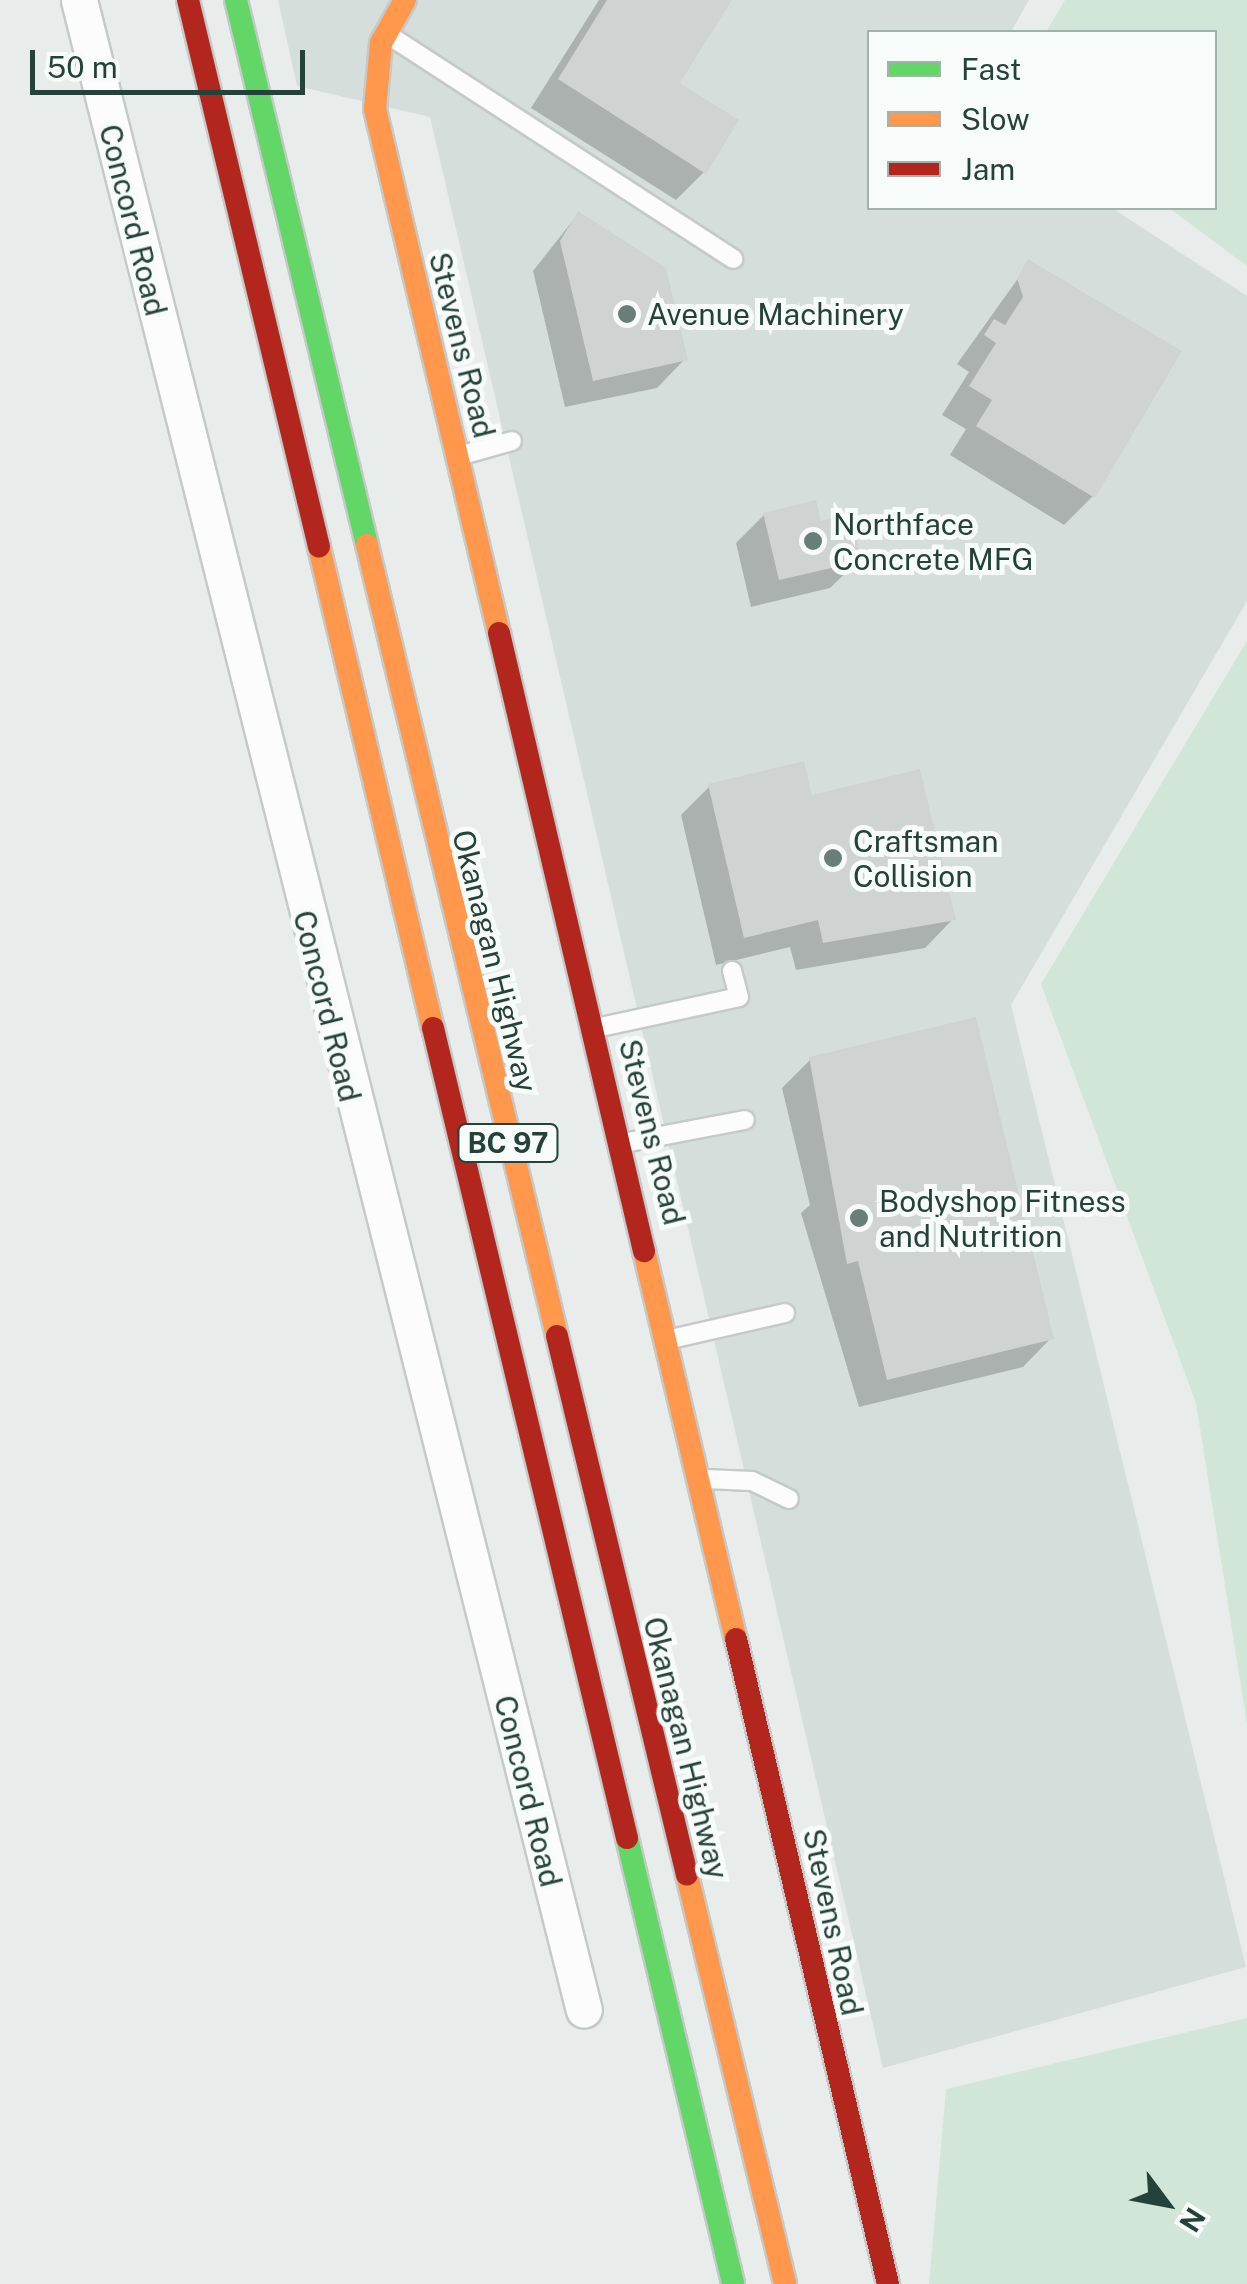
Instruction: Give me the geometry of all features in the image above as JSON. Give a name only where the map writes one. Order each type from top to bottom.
[{"type":"main road","name":"BC 97","points":[[188,0],[734,2284]]},
{"type":"main road","name":"Okanagan Highway","points":[[236,0],[785,2284]]},
{"type":"main road","name":"Stevens Road","points":[[405,0],[386,34],[376,110],[705,1479],[888,2284]]},
{"type":"street","name":"Concord Road","points":[[79,0],[584,2010]]},
{"type":"lane","points":[[386,34],[733,259]]},
{"type":"lane","points":[[458,456],[512,441]]},
{"type":"lane","points":[[596,1028],[739,996],[732,971]]},
{"type":"lane","points":[[624,1143],[745,1120]]},
{"type":"lane","points":[[671,1339],[786,1313]]},
{"type":"lane","points":[[705,1479],[752,1480],[789,1499]]},
{"type":"shaded area","points":[[278,0],[1029,0],[1012,30],[867,30],[867,210],[1115,210],[1247,296],[1247,601],[1011,1005],[1246,1967],[883,2068],[430,117],[297,86]]},
{"type":"green space","points":[[1065,0],[1247,0],[1247,266],[1172,210],[1217,210],[1217,30],[1047,30]]},
{"type":"green space","points":[[1247,641],[1247,1724],[1196,1403],[1041,984]]},
{"type":"green space","points":[[1247,2018],[1247,2284],[929,2284],[946,2089]]},
{"type":"building","points":[[607,0],[732,0],[680,83],[739,120],[706,174],[558,79]]},
{"type":"building","name":"Avenue Machinery","points":[[578,211],[666,268],[688,360],[593,381],[560,241]]},
{"type":"building","points":[[1028,259],[1182,351],[1095,498],[976,426],[992,400],[969,386],[996,343],[984,335],[994,319],[1005,325],[1023,297],[1017,278]]},
{"type":"building","name":"Northface Concrete MFG","points":[[816,500],[821,521],[851,514],[862,561],[779,580],[763,513]]},
{"type":"building","name":"Craftsman Collision","points":[[804,761],[812,795],[920,769],[956,920],[823,943],[818,920],[744,938],[708,784]]},
{"type":"building","points":[[976,1017],[1054,1339],[887,1380],[858,1261],[847,1264],[809,1057]]},
{"type":"traffic: fast","points":[[236,0],[367,545]]},
{"type":"traffic: fast","points":[[627,1838],[733,2284]]},
{"type":"traffic: slow","points":[[405,0],[381,43],[375,109],[499,633]]},
{"type":"traffic: slow","points":[[367,545],[557,1336]]},
{"type":"traffic: slow","points":[[319,547],[433,1028]]},
{"type":"traffic: slow","points":[[644,1251],[736,1639]]},
{"type":"traffic: slow","points":[[687,1875],[785,2284]]},
{"type":"traffic: jam","points":[[188,0],[319,547]]},
{"type":"traffic: jam","points":[[499,633],[644,1251]]},
{"type":"traffic: jam","points":[[433,1028],[627,1838]]},
{"type":"traffic: jam","points":[[557,1336],[687,1875]]},
{"type":"traffic: jam","points":[[736,1639],[888,2284]]},
{"type":"place","name":"Avenue Machinery","points":[[627,314]]},
{"type":"place","name":"Northface Concrete MFG","points":[[813,541]]},
{"type":"place","name":"Craftsman Collision","points":[[833,858]]},
{"type":"place","name":"Bodyshop Fitness and Nutrition","points":[[859,1218]]}]
